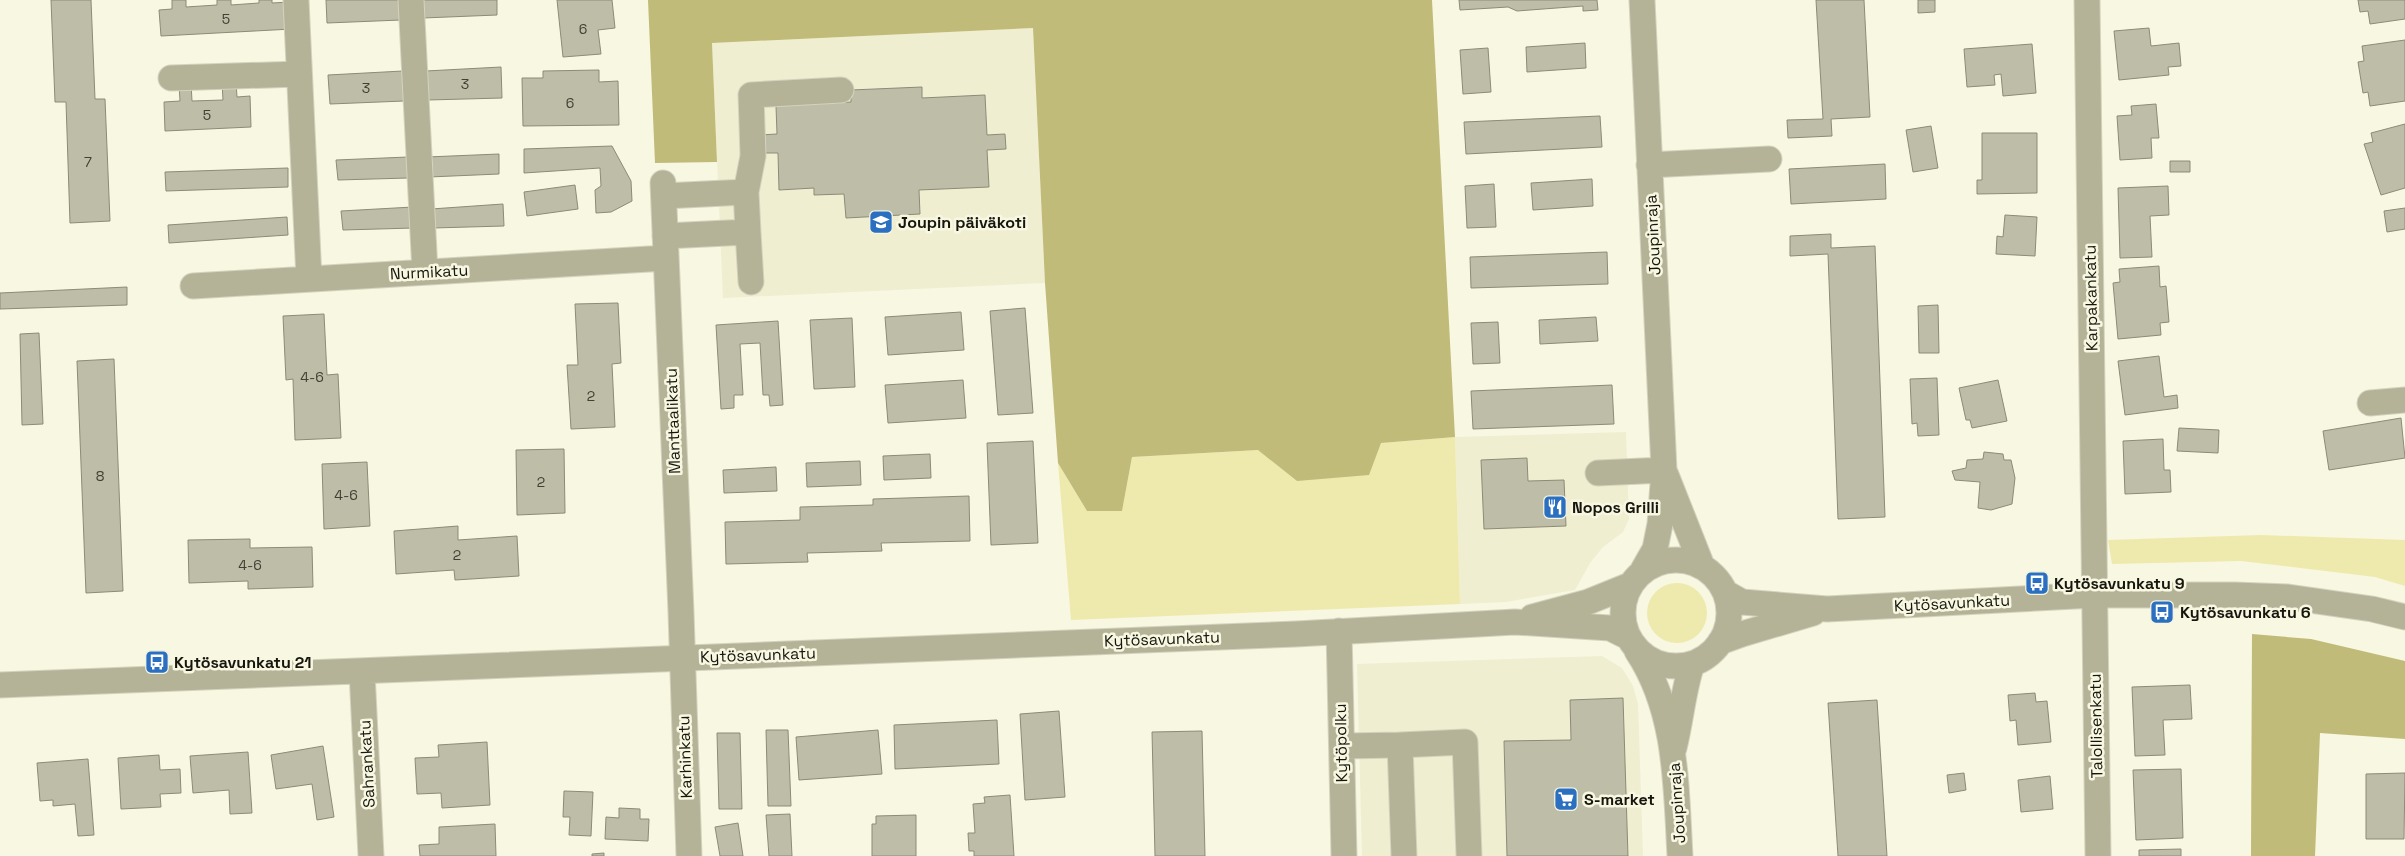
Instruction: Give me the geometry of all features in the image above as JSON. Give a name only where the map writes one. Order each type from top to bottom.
[{"type":"street","points":[[296,0],[308,279]]},
{"type":"street","points":[[411,0],[425,272]]},
{"type":"street","name":"Joupinraja","points":[[1637,577],[1656,549],[1664,470],[1642,0]]},
{"type":"street","name":"Karpakankatu","points":[[2087,0],[2095,595]]},
{"type":"street","points":[[172,78],[299,74]]},
{"type":"street","points":[[751,282],[746,192],[753,156],[750,95],[841,90]]},
{"type":"street","points":[[1649,165],[1769,160]]},
{"type":"street","name":"Manttaalikatu","points":[[682,658],[664,190],[746,192]]},
{"type":"street","name":"Nurmikatu","points":[[193,286],[425,272],[666,247],[748,232]]},
{"type":"street","points":[[2370,402],[2405,400]]},
{"type":"street","points":[[1598,473],[1664,470]]},
{"type":"street","name":"Joupinraja","points":[[1664,470],[1702,566]]},
{"type":"street","points":[[1672,559],[1688,560],[1702,566],[1716,577],[1726,593],[1729,610],[1728,627],[1720,642],[1708,655],[1692,664],[1662,665],[1648,659],[1632,643],[1622,619],[1623,602],[1637,577],[1657,562],[1672,559]]},
{"type":"street","name":"Kytösavunkatu","points":[[1516,622],[1588,602],[1637,577]]},
{"type":"street","name":"Kytösavunkatu","points":[[1726,593],[1742,602],[1827,609],[2095,595],[2171,593],[2288,597],[2372,609],[2405,617]]},
{"type":"street","name":"Talollisenkatu","points":[[2095,595],[2098,856]]},
{"type":"street","name":"Kytösavunkatu","points":[[1720,642],[1827,609]]},
{"type":"street","name":"Kytösavunkatu","points":[[0,686],[1339,631],[1516,622],[1610,628],[1632,643]]},
{"type":"street","name":"Kytöpolku","points":[[1339,631],[1344,856]]},
{"type":"street","name":"Joupinraja","points":[[1632,643],[1656,686],[1674,750],[1680,856]]},
{"type":"street","name":"Karhinkatu","points":[[682,658],[689,856]]},
{"type":"street","name":"Joupinraja","points":[[1674,750],[1685,688],[1692,664]]},
{"type":"street","name":"Sahrankatu","points":[[362,672],[371,856]]},
{"type":"street","points":[[1342,746],[1465,742],[1470,856]]},
{"type":"street","points":[[1400,745],[1404,856]]},
{"type":"shaded area","points":[[648,0],[1432,0],[1455,437],[1381,443],[1369,475],[1297,481],[1258,450],[1132,457],[1122,511],[1087,511],[1058,463],[1045,283],[1033,28],[712,43],[717,162],[655,163]]},
{"type":"shaded area","name":"Joupin päiväkoti","points":[[1033,28],[1045,283],[723,298],[712,43]]},
{"type":"shaded area","points":[[1626,432],[1629,519],[1623,532],[1603,547],[1590,563],[1575,590],[1506,602],[1460,604],[1455,437]]},
{"type":"shaded area","points":[[1455,437],[1460,604],[1071,620],[1058,463],[1087,511],[1122,511],[1132,457],[1259,450],[1297,481],[1381,443]]},
{"type":"shaded area","points":[[2261,535],[2405,540],[2405,586],[2375,577],[2241,561],[2112,564],[2108,540]]},
{"type":"shaded area","points":[[1671,583],[1683,583],[1694,588],[1702,596],[1707,607],[1705,625],[1694,638],[1683,643],[1671,643],[1660,638],[1652,630],[1647,619],[1647,607],[1652,596],[1660,588]]},
{"type":"shaded area","points":[[2252,634],[2311,639],[2405,661],[2405,739],[2320,733],[2315,856],[2251,856]]},
{"type":"shaded area","points":[[1602,656],[1622,668],[1633,686],[1638,704],[1643,856],[1362,856],[1357,664]]},
{"type":"building","points":[[51,0],[91,0],[95,99],[105,99],[110,221],[70,223],[66,102],[55,102]]},
{"type":"building","points":[[172,0],[186,0],[186,7],[217,5],[217,0],[231,0],[231,5],[259,3],[259,0],[272,0],[272,3],[290,2],[292,29],[161,36],[159,10],[172,9]]},
{"type":"building","points":[[326,0],[401,0],[401,20],[327,23]]},
{"type":"building","points":[[422,0],[497,0],[497,15],[423,18]]},
{"type":"building","points":[[557,0],[612,0],[615,28],[598,30],[601,54],[563,57]]},
{"type":"building","points":[[1459,0],[1597,0],[1598,10],[1583,11],[1583,6],[1517,11],[1508,7],[1460,10]]},
{"type":"building","points":[[1816,0],[1864,0],[1870,117],[1831,119],[1832,136],[1788,138],[1787,120],[1823,119]]},
{"type":"building","points":[[1918,0],[1935,0],[1935,12],[1918,13]]},
{"type":"building","points":[[2358,0],[2405,0],[2405,19],[2370,24],[2368,11],[2360,12]]},
{"type":"building","points":[[2149,28],[2151,46],[2179,43],[2181,66],[2168,67],[2169,75],[2119,80],[2114,31]]},
{"type":"building","points":[[2405,40],[2405,101],[2370,106],[2368,92],[2363,93],[2358,62],[2364,61],[2362,46]]},
{"type":"building","points":[[1585,43],[1586,68],[1527,72],[1526,47]]},
{"type":"building","points":[[2032,44],[2036,93],[2003,96],[2001,74],[1994,75],[1995,85],[1967,87],[1964,49]]},
{"type":"building","points":[[1488,48],[1491,92],[1463,94],[1460,50]]},
{"type":"building","points":[[501,67],[502,98],[428,100],[426,71]]},
{"type":"building","points":[[599,70],[599,82],[618,81],[619,125],[523,126],[522,78],[543,78],[543,71]]},
{"type":"building","points":[[403,71],[404,101],[330,104],[328,75]]},
{"type":"building","points":[[236,82],[237,97],[250,96],[251,127],[165,131],[164,102],[180,101],[179,84],[191,83],[192,101],[223,100],[222,83]]},
{"type":"building","points":[[922,87],[922,98],[985,95],[987,135],[1005,134],[1006,149],[987,150],[989,187],[919,190],[920,214],[846,218],[844,194],[814,195],[814,188],[779,190],[778,153],[761,153],[760,135],[777,134],[776,106],[851,102],[851,90]]},
{"type":"building","points":[[2156,104],[2159,138],[2151,138],[2152,158],[2120,160],[2117,116],[2132,115],[2131,106]]},
{"type":"building","points":[[1600,116],[1602,147],[1466,154],[1464,122]]},
{"type":"building","points":[[2405,124],[2405,188],[2381,195],[2364,144],[2373,142],[2371,133]]},
{"type":"building","points":[[1931,126],[1938,168],[1913,172],[1906,130]]},
{"type":"building","points":[[1982,133],[2037,133],[2037,193],[1977,194],[1977,180],[1982,180]]},
{"type":"building","points":[[612,146],[631,181],[632,201],[611,212],[596,213],[595,190],[601,186],[600,168],[524,173],[524,149]]},
{"type":"building","points":[[499,154],[499,174],[429,177],[427,157]]},
{"type":"building","points":[[408,157],[408,178],[338,180],[336,160]]},
{"type":"building","points":[[2170,161],[2190,161],[2190,172],[2170,172]]},
{"type":"building","points":[[1885,164],[1886,199],[1791,204],[1789,169]]},
{"type":"building","points":[[288,168],[288,187],[166,191],[165,172]]},
{"type":"building","points":[[1592,179],[1593,206],[1533,210],[1531,183]]},
{"type":"building","points":[[1494,184],[1496,227],[1467,228],[1465,186]]},
{"type":"building","points":[[575,185],[578,209],[527,216],[524,192]]},
{"type":"building","points":[[2168,186],[2169,215],[2150,216],[2152,257],[2120,258],[2118,188]]},
{"type":"building","points":[[503,204],[504,226],[433,228],[431,209]]},
{"type":"building","points":[[413,207],[414,228],[343,230],[341,211]]},
{"type":"building","points":[[2405,208],[2405,229],[2387,232],[2384,211]]},
{"type":"building","points":[[2005,215],[2037,217],[2035,256],[1996,254],[1997,236],[2003,237]]},
{"type":"building","points":[[287,217],[288,235],[169,243],[168,225]]},
{"type":"building","points":[[1831,234],[1831,248],[1875,246],[1885,517],[1838,519],[1828,254],[1790,256],[1790,236]]},
{"type":"building","points":[[1607,252],[1608,284],[1471,288],[1470,257]]},
{"type":"building","points":[[2159,266],[2160,287],[2166,286],[2169,322],[2160,323],[2161,335],[2118,339],[2113,283],[2120,282],[2119,269]]},
{"type":"building","points":[[127,287],[127,305],[0,309],[0,293]]},
{"type":"building","points":[[618,303],[621,363],[612,364],[615,427],[571,429],[567,365],[578,365],[575,304]]},
{"type":"building","points":[[1938,305],[1939,353],[1919,353],[1918,306]]},
{"type":"building","points":[[1025,308],[1033,413],[998,415],[990,311]]},
{"type":"building","points":[[961,312],[964,350],[888,355],[885,317]]},
{"type":"building","points":[[324,314],[327,375],[338,374],[341,438],[295,440],[293,379],[286,380],[283,316]]},
{"type":"building","points":[[1596,317],[1598,341],[1540,344],[1539,320]]},
{"type":"building","points":[[852,318],[855,387],[814,389],[810,320]]},
{"type":"building","points":[[778,321],[783,405],[770,406],[769,395],[763,395],[760,343],[740,344],[743,395],[734,395],[734,408],[721,409],[716,325]]},
{"type":"building","points":[[1498,322],[1500,363],[1473,364],[1471,323]]},
{"type":"building","points":[[39,333],[43,424],[22,425],[20,334]]},
{"type":"building","points":[[2159,356],[2164,397],[2177,395],[2178,408],[2125,415],[2118,361]]},
{"type":"building","points":[[114,359],[123,591],[86,593],[77,361]]},
{"type":"building","points":[[1937,378],[1939,435],[1918,436],[1917,423],[1912,424],[1910,379]]},
{"type":"building","points":[[963,380],[966,418],[888,423],[885,385]]},
{"type":"building","points":[[1998,380],[2007,421],[1972,428],[1970,420],[1966,420],[1959,388]]},
{"type":"building","points":[[1612,385],[1614,424],[1473,429],[1471,391]]},
{"type":"building","points":[[2401,418],[2405,458],[2329,470],[2323,431]]},
{"type":"building","points":[[2179,428],[2219,430],[2218,453],[2177,451]]},
{"type":"building","points":[[2163,439],[2164,470],[2170,470],[2171,492],[2125,494],[2123,441]]},
{"type":"building","points":[[1033,441],[1038,543],[991,545],[987,443]]},
{"type":"building","points":[[564,449],[565,513],[517,515],[516,450]]},
{"type":"building","points":[[1984,452],[2003,454],[2004,460],[2011,460],[2015,478],[2012,504],[1991,510],[1978,508],[1980,482],[1955,480],[1952,471],[1966,468],[1967,460],[1983,459]]},
{"type":"building","points":[[930,454],[931,478],[884,480],[883,456]]},
{"type":"building","points":[[1527,458],[1528,481],[1564,480],[1566,526],[1484,529],[1481,460]]},
{"type":"building","points":[[860,461],[861,485],[807,487],[806,463]]},
{"type":"building","points":[[367,462],[370,526],[324,529],[322,464]]},
{"type":"building","points":[[776,467],[777,491],[724,493],[723,470]]},
{"type":"building","points":[[969,496],[970,541],[881,543],[882,551],[807,553],[808,562],[726,564],[725,522],[800,520],[800,507],[873,505],[873,499]]},
{"type":"building","points":[[458,526],[458,540],[517,536],[519,576],[455,580],[454,570],[396,574],[394,531]]},
{"type":"building","points":[[250,539],[250,548],[312,547],[313,587],[248,589],[248,581],[189,583],[188,540]]},
{"type":"building","points":[[2190,685],[2192,719],[2163,720],[2165,755],[2135,756],[2132,687]]},
{"type":"building","points":[[2035,693],[2036,702],[2047,701],[2051,742],[2018,745],[2016,720],[2010,721],[2008,695]]},
{"type":"building","name":"S-market","points":[[1623,698],[1628,856],[1507,856],[1504,741],[1571,740],[1570,700]]},
{"type":"building","points":[[1877,700],[1887,856],[1838,856],[1828,703]]},
{"type":"building","points":[[1059,711],[1065,797],[1025,800],[1020,714]]},
{"type":"building","points":[[997,720],[999,764],[895,769],[894,725]]},
{"type":"building","points":[[766,730],[788,730],[791,806],[768,806]]},
{"type":"building","points":[[878,730],[882,774],[799,780],[796,737]]},
{"type":"building","points":[[1202,731],[1205,856],[1155,856],[1152,732]]},
{"type":"building","points":[[717,733],[740,733],[742,809],[719,809]]},
{"type":"building","points":[[487,742],[490,805],[442,808],[441,793],[417,794],[415,758],[439,757],[438,745]]},
{"type":"building","points":[[323,746],[334,817],[317,820],[312,784],[276,789],[271,755]]},
{"type":"building","points":[[248,752],[252,813],[230,814],[229,790],[193,793],[190,756]]},
{"type":"building","points":[[159,755],[160,770],[180,769],[181,793],[160,794],[161,807],[121,809],[118,758]]},
{"type":"building","points":[[88,759],[94,835],[78,836],[75,804],[53,806],[53,800],[40,801],[37,763]]},
{"type":"building","points":[[2181,769],[2183,838],[2136,840],[2133,770]]},
{"type":"building","points":[[1964,773],[1966,790],[1949,793],[1947,775]]},
{"type":"building","points":[[2405,773],[2404,839],[2366,839],[2366,774]]},
{"type":"building","points":[[2050,776],[2053,809],[2021,812],[2018,780]]},
{"type":"building","points":[[564,791],[593,792],[591,836],[569,835],[570,817],[563,817]]},
{"type":"building","points":[[1010,795],[1014,856],[974,856],[974,851],[969,851],[968,833],[975,833],[973,804],[985,803],[984,797]]},
{"type":"building","points":[[619,808],[640,809],[640,819],[649,819],[648,841],[605,839],[606,817],[619,818]]},
{"type":"building","points":[[790,814],[792,856],[769,856],[766,815]]},
{"type":"building","points":[[916,815],[916,856],[872,856],[872,824],[876,824],[876,816]]},
{"type":"building","points":[[738,823],[743,856],[720,856],[715,827]]},
{"type":"building","points":[[495,824],[496,856],[420,856],[419,845],[439,844],[439,827]]},
{"type":"building","points":[[2181,849],[2181,856],[2139,856],[2139,850]]},
{"type":"building","points":[[604,853],[604,856],[592,856],[592,854]]},
{"type":"place","name":"Joupin päiväkoti","points":[[881,222]]},
{"type":"place","name":"Nopos Grilli","points":[[1555,507]]},
{"type":"place","name":"Kytösavunkatu 9","points":[[2037,583]]},
{"type":"place","name":"Kytösavunkatu 6","points":[[2162,612]]},
{"type":"place","name":"Kytösavunkatu 21","points":[[157,662]]},
{"type":"place","name":"S-market","points":[[1566,799]]}]
